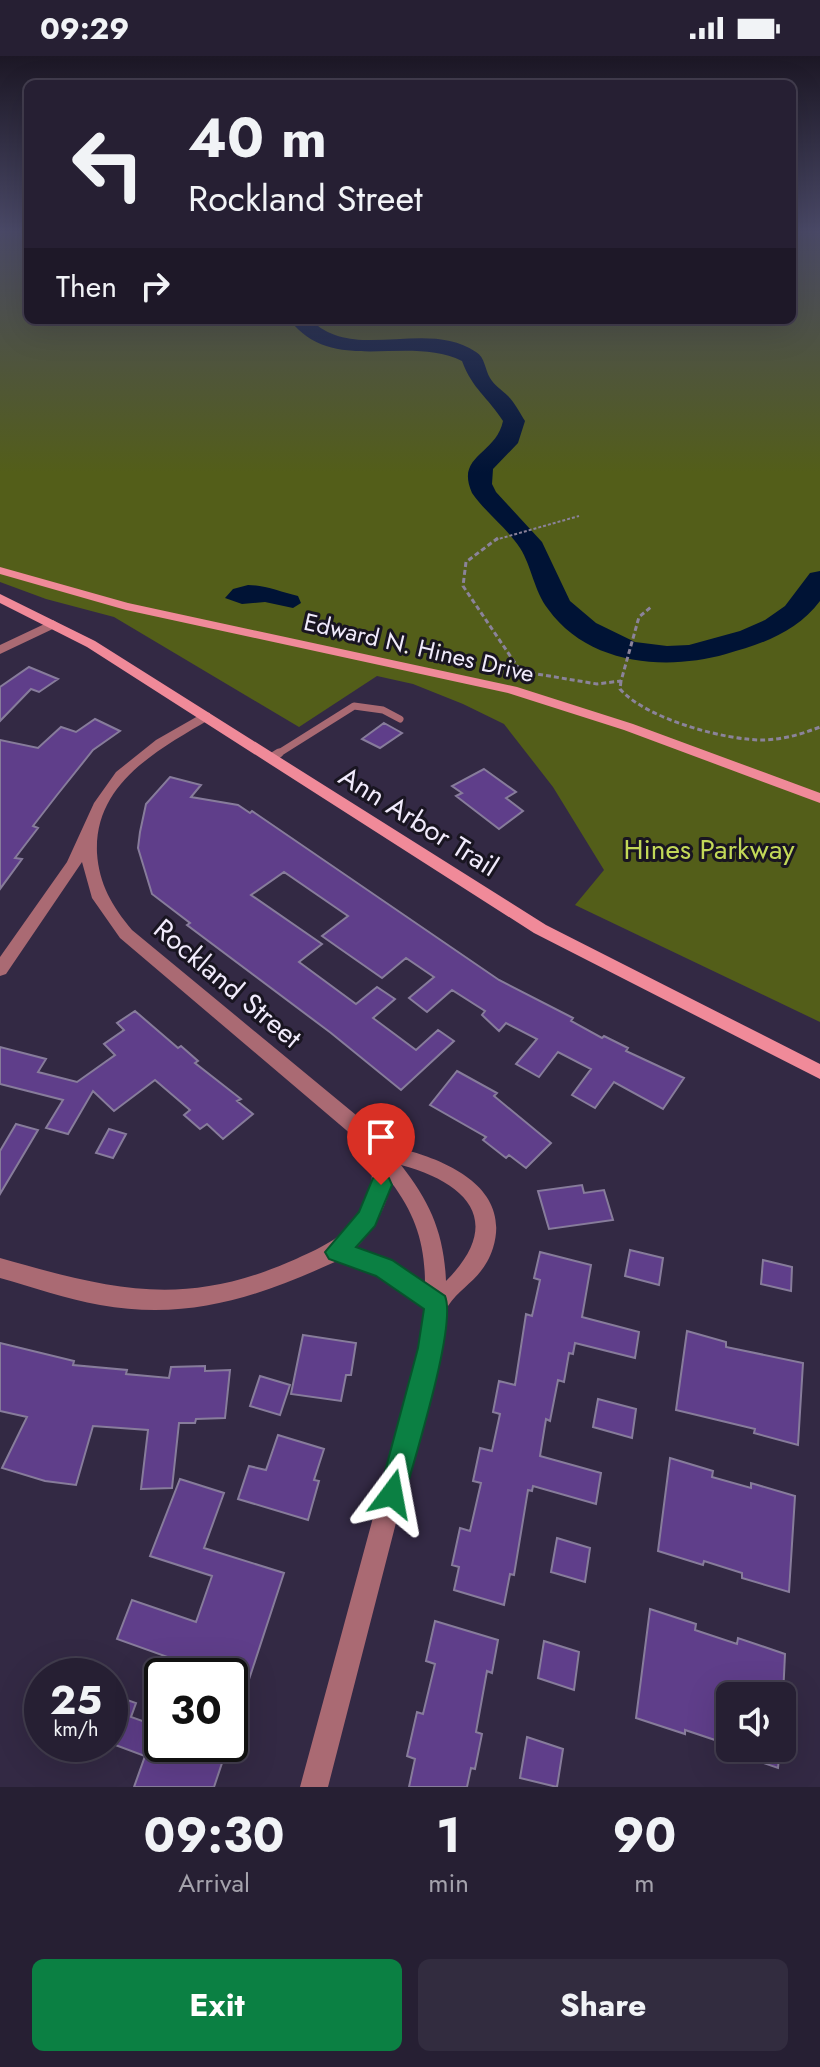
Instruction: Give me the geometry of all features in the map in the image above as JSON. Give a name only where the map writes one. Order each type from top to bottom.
[{"type":"street","name":"Edward N. Hines Drive","points":[[0,570],[115,604],[514,691],[609,721],[820,798]]},
{"type":"street","name":"Ann Arbor Trail","points":[[0,598],[53,624],[205,716],[540,929],[820,1072]]},
{"type":"street","points":[[0,650],[53,624]]},
{"type":"street","points":[[0,970],[73,865],[102,799],[129,767],[205,716]]},
{"type":"street","name":"Rockland Street","points":[[90,830],[93,885],[107,913],[126,934],[366,1135],[417,1201],[428,1231],[435,1263],[436,1304],[430,1348],[314,1787]]},
{"type":"street","points":[[0,1268],[82,1292],[114,1297],[202,1299],[237,1293],[337,1252],[367,1218],[376,1201],[381,1185],[379,1152],[412,1159],[465,1184],[486,1213],[485,1241],[478,1259],[436,1304],[384,1268],[337,1252]]},
{"type":"lane","points":[[271,758],[354,706],[383,710],[400,719]]},
{"type":"path","points":[[579,516],[499,537],[466,562],[463,586],[517,666],[552,678],[597,684],[621,681]]},
{"type":"path","points":[[651,607],[639,617],[631,639],[620,689],[625,696],[648,709],[728,737],[776,741],[800,736],[820,727]]},
{"type":"green space","name":"Hines Parkway","points":[[0,312],[24,312],[24,324],[796,324],[796,312],[820,312],[820,1022],[575,905],[604,870],[553,787],[504,724],[413,684],[377,676],[299,727],[114,617],[46,599],[0,582]]},
{"type":"water","points":[[248,585],[298,596],[301,603],[293,608],[265,602],[242,604],[225,598],[233,589]]},
{"type":"building","points":[[29,667],[58,679],[39,692],[31,689],[0,721],[0,687]]},
{"type":"building","points":[[95,719],[120,731],[93,750],[33,826],[38,828],[15,858],[22,859],[0,889],[0,740],[38,748],[61,727],[76,732]]},
{"type":"building","points":[[384,723],[402,733],[380,748],[362,739]]},
{"type":"building","points":[[484,769],[516,792],[506,798],[523,811],[499,829],[456,796],[462,793],[452,786]]},
{"type":"building","points":[[170,777],[201,785],[191,797],[238,805],[250,813],[252,811],[499,980],[573,1018],[571,1021],[602,1038],[604,1036],[628,1048],[626,1051],[684,1078],[663,1109],[614,1082],[595,1108],[572,1095],[591,1069],[558,1052],[539,1077],[516,1064],[537,1039],[506,1023],[499,1031],[482,1015],[485,1011],[452,990],[427,1012],[409,998],[434,977],[406,958],[382,978],[339,948],[322,936],[348,916],[284,872],[251,895],[322,944],[299,962],[356,1004],[377,987],[395,999],[373,1018],[416,1050],[438,1030],[454,1041],[401,1090],[187,925],[190,923],[152,894],[138,848],[140,832],[146,804]]},
{"type":"building","points":[[135,1011],[178,1048],[181,1046],[198,1061],[195,1063],[241,1099],[237,1101],[253,1114],[223,1139],[207,1124],[200,1129],[184,1115],[190,1110],[155,1080],[114,1111],[93,1091],[68,1134],[46,1128],[63,1100],[0,1084],[0,1047],[46,1059],[38,1072],[77,1082],[115,1055],[104,1044],[124,1030],[117,1023]]},
{"type":"building","points":[[457,1071],[497,1093],[494,1096],[551,1143],[526,1168],[509,1155],[506,1158],[483,1140],[486,1137],[430,1105]]},
{"type":"building","points":[[16,1124],[38,1130],[0,1194],[0,1151]]},
{"type":"building","points":[[109,1129],[126,1134],[113,1158],[96,1153]]},
{"type":"building","points":[[582,1185],[584,1193],[604,1190],[613,1220],[549,1229],[538,1191]]},
{"type":"building","points":[[630,1250],[663,1258],[659,1285],[625,1276]]},
{"type":"building","points":[[540,1252],[591,1265],[582,1317],[639,1332],[635,1358],[575,1343],[573,1354],[569,1353],[564,1382],[558,1380],[550,1421],[546,1419],[540,1456],[601,1473],[596,1504],[533,1486],[532,1491],[528,1490],[514,1575],[510,1574],[504,1605],[454,1590],[459,1567],[452,1565],[460,1528],[470,1531],[481,1483],[473,1481],[480,1448],[492,1451],[500,1414],[493,1412],[499,1381],[515,1385],[526,1314],[532,1316],[540,1280],[534,1278]]},
{"type":"building","points":[[763,1260],[792,1267],[791,1291],[761,1284]]},
{"type":"building","points":[[687,1331],[726,1342],[726,1347],[803,1363],[798,1445],[754,1433],[755,1429],[676,1410]]},
{"type":"building","points":[[303,1335],[356,1343],[351,1375],[346,1375],[341,1401],[291,1394]]},
{"type":"building","points":[[0,1343],[74,1361],[73,1365],[127,1370],[126,1374],[169,1378],[171,1367],[205,1366],[205,1371],[230,1370],[225,1418],[179,1423],[172,1488],[141,1489],[148,1430],[93,1426],[76,1485],[45,1481],[2,1468],[27,1417],[0,1411]]},
{"type":"building","points":[[260,1376],[290,1385],[280,1415],[250,1406]]},
{"type":"building","points":[[598,1399],[636,1409],[632,1438],[593,1427]]},
{"type":"building","points":[[278,1435],[324,1449],[314,1480],[319,1481],[308,1520],[238,1499],[249,1466],[266,1470]]},
{"type":"building","points":[[670,1458],[713,1471],[712,1477],[751,1488],[751,1483],[795,1496],[789,1592],[742,1578],[742,1573],[704,1561],[703,1565],[658,1551]]},
{"type":"building","points":[[180,1479],[224,1493],[204,1548],[284,1573],[248,1682],[248,1658],[171,1658],[117,1639],[132,1600],[196,1622],[212,1576],[150,1556]]},
{"type":"building","points":[[557,1538],[590,1548],[585,1582],[551,1572]]},
{"type":"building","points":[[650,1609],[696,1624],[695,1630],[737,1644],[738,1638],[785,1654],[784,1682],[716,1682],[716,1740],[636,1718]]},
{"type":"building","points":[[435,1621],[498,1640],[492,1673],[487,1671],[476,1732],[482,1734],[475,1769],[471,1768],[467,1787],[409,1787],[415,1759],[407,1756],[417,1712],[423,1714],[435,1664],[426,1661]]},
{"type":"building","points":[[544,1641],[579,1652],[574,1690],[538,1678]]},
{"type":"building","points":[[128,1700],[136,1703],[131,1717],[144,1722],[144,1756],[128,1750]]},
{"type":"building","points":[[527,1737],[563,1749],[557,1787],[520,1778]]},
{"type":"building","points":[[144,1759],[144,1762],[222,1762],[214,1787],[134,1787]]},
{"type":"building","points":[[761,1762],[779,1762],[778,1768]]},
{"type":"waterway","points":[[304,324],[314,335],[333,342],[431,345],[453,348],[471,357],[481,382],[502,402],[514,421],[511,436],[481,469],[480,484],[484,493],[529,542],[559,606],[606,641],[646,654],[689,654],[712,649],[750,637],[786,620],[804,603],[820,579]]},
{"type":"route","points":[[381,1185],[367,1218],[337,1252],[384,1268],[436,1304],[430,1348],[392,1494]]}]
